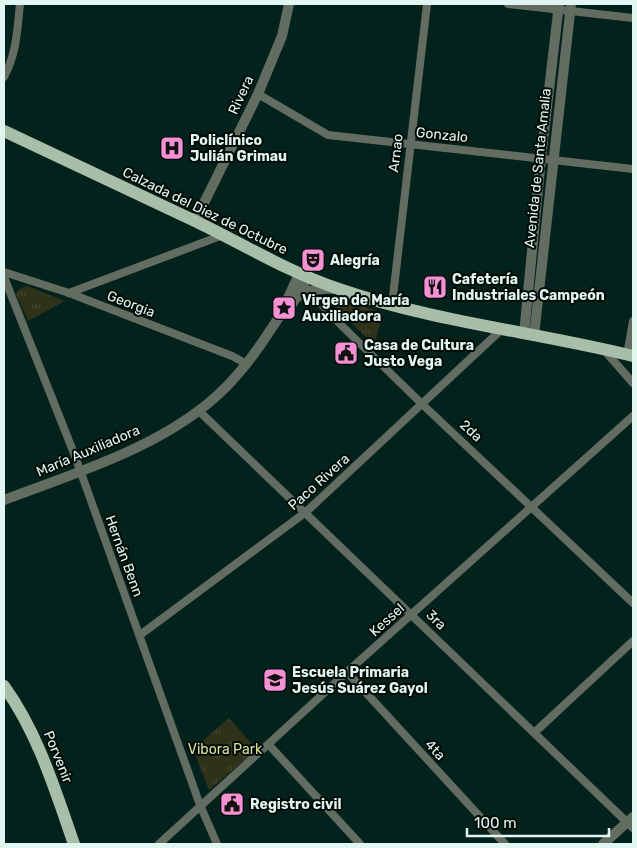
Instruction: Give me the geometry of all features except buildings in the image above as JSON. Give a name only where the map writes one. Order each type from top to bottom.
[{"type":"main road","name":"Calzada del Diez de Octubre","points":[[4,131],[223,235],[281,265],[303,282],[500,330],[630,356]]},
{"type":"main road","name":"Porvenir","points":[[4,686],[31,732],[47,767],[74,844]]},
{"type":"street","points":[[4,78],[15,49],[20,4]]},
{"type":"street","name":"Rivera","points":[[195,221],[258,94],[282,36],[289,4]]},
{"type":"street","name":"Arnao","points":[[392,305],[427,4]]},
{"type":"street","points":[[508,4],[570,7],[633,18]]},
{"type":"street","name":"Avenida de Santa Amalia","points":[[529,335],[541,158],[559,7]]},
{"type":"street","name":"Avenida de Santa Amalia","points":[[529,335],[553,159],[570,7]]},
{"type":"street","name":"Gonzalo","points":[[258,94],[328,135],[633,169]]},
{"type":"street","points":[[69,294],[223,235]]},
{"type":"street","name":"Georgia","points":[[4,272],[69,294],[232,356],[247,364]]},
{"type":"street","name":"Hernán Benn","points":[[4,277],[80,472],[200,805],[217,843]]},
{"type":"street","name":"María Auxiliadora","points":[[4,500],[80,472],[143,444],[199,410],[226,387],[247,364],[281,314],[287,313],[303,282]]},
{"type":"street","name":"María Auxiliadora","points":[[281,314],[278,311],[279,308],[303,282]]},
{"type":"street","name":"2da","points":[[303,282],[343,327],[422,404],[633,603]]},
{"type":"street","points":[[630,356],[633,321]]},
{"type":"street","name":"Paco Rivera","points":[[140,635],[306,512],[500,330]]},
{"type":"street","points":[[604,350],[633,383]]},
{"type":"street","name":"3ra","points":[[199,410],[631,822]]},
{"type":"street","name":"Kessel","points":[[159,844],[347,672],[633,416]]},
{"type":"street","points":[[535,732],[633,641]]},
{"type":"street","name":"4ta","points":[[347,672],[505,844]]},
{"type":"street","points":[[269,744],[360,844]]},
{"type":"street","points":[[603,844],[631,822]]},
{"type":"green space","points":[[27,286],[65,301],[28,321],[16,294],[19,289]]},
{"type":"green space","points":[[337,298],[383,313],[374,345],[335,307],[333,300]]},
{"type":"green space","name":"Vibora Park","points":[[229,718],[257,750],[209,790],[193,749]]},
{"type":"place","name":"Policlínico Julián Grimau","points":[[172,148]]},
{"type":"place","name":"Alegría","points":[[313,260]]},
{"type":"place","name":"Cafetería Industriales Campeón","points":[[435,287]]},
{"type":"place","name":"Virgen de María Auxiliadora","points":[[284,308]]},
{"type":"place","name":"Casa de Cultura Justo Vega","points":[[346,353]]},
{"type":"place","name":"Escuela Primaria Jesús Suárez Gayol","points":[[275,680]]},
{"type":"place","name":"Registro civil","points":[[232,804]]}]
